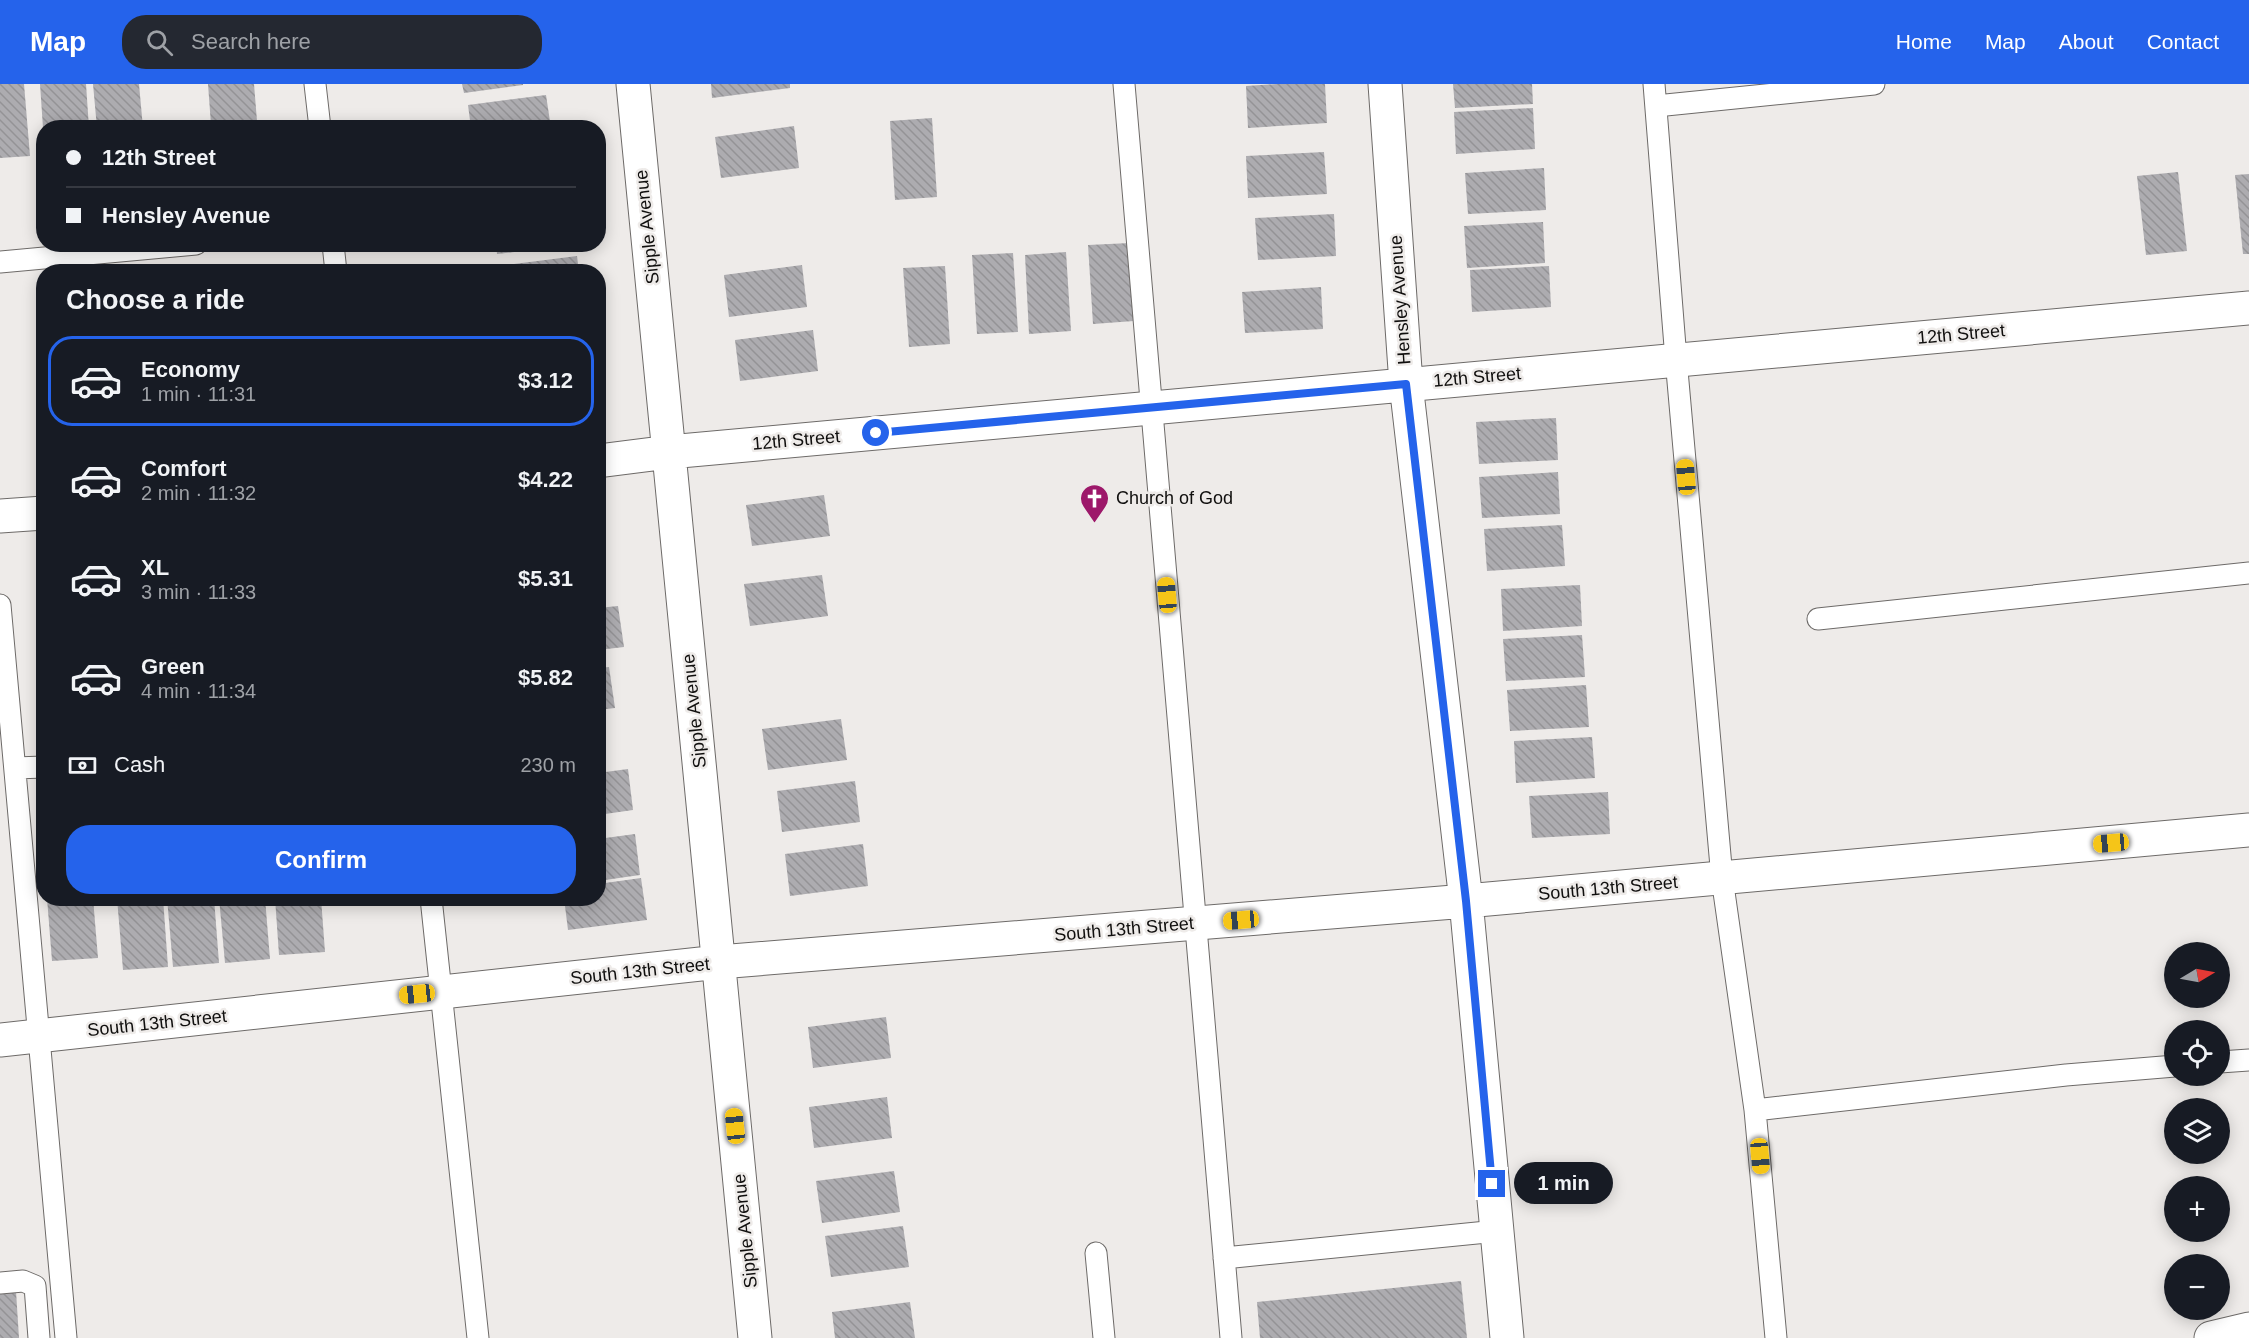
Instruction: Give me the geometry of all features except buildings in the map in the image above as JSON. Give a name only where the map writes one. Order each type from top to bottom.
[{"type":"street","name":"Sipple Avenue","points":[[633,84],[755,1338]]},
{"type":"street","name":"Hensley Avenue","points":[[1385,84],[1406,384],[1466,901],[1507,1338]]},
{"type":"street","name":"12th Street","points":[[606,459],[2249,308]]},
{"type":"street","points":[[0,516],[36,514]]},
{"type":"street","name":"South 13th Street","points":[[0,1040],[718,962],[1466,901],[2249,830]]},
{"type":"street","points":[[2211,1338],[2249,1329]]},
{"type":"lane","points":[[315,84],[319,120]]},
{"type":"lane","points":[[1124,84],[1231,1338]]},
{"type":"lane","points":[[1654,84],[1722,878],[1755,1110],[1776,1338]]},
{"type":"lane","points":[[1656,106],[1874,84]]},
{"type":"lane","points":[[0,262],[109,252]]},
{"type":"lane","points":[[1818,619],[2249,573]]},
{"type":"lane","points":[[0,605],[66,1338]]},
{"type":"lane","points":[[15,768],[36,767]]},
{"type":"lane","points":[[432,906],[478,1338]]},
{"type":"lane","points":[[2230,1061],[2249,1060]]},
{"type":"lane","points":[[1755,1110],[2066,1075],[2164,1067]]},
{"type":"lane","points":[[1224,1258],[1497,1231]]},
{"type":"lane","points":[[1096,1253],[1104,1338]]},
{"type":"lane","points":[[0,1283],[23,1281],[36,1286],[39,1338]]},
{"type":"place","name":"Church of God","points":[[1095,524]]},
{"type":"route","points":[[876,433],[1406,384],[1466,901],[1492,1184]]}]
